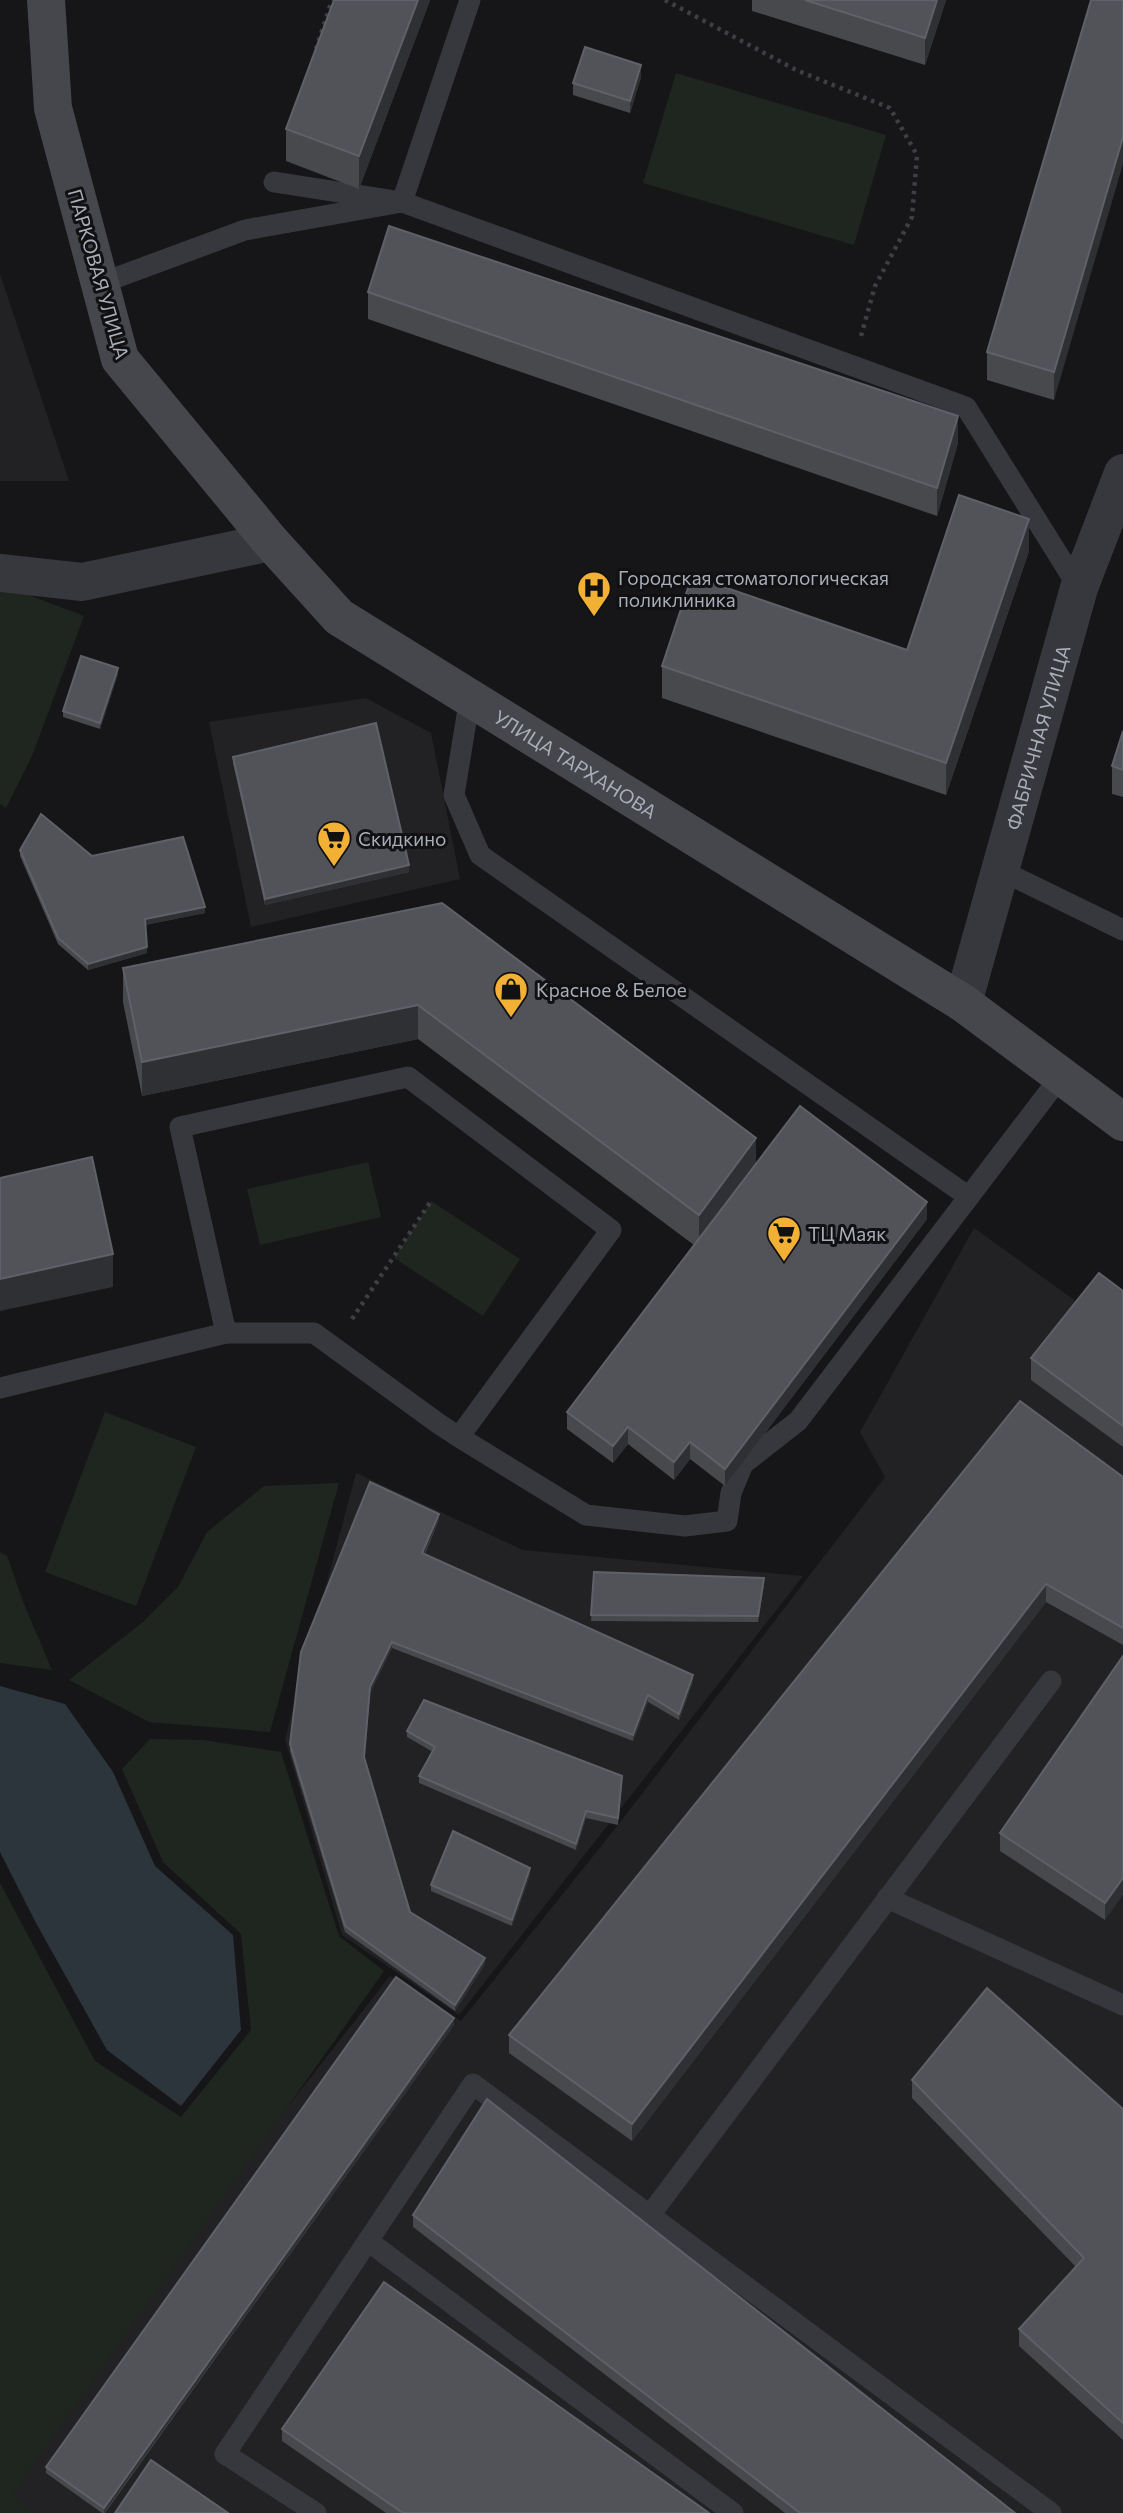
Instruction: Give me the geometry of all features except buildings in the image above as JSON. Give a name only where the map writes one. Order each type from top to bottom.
[{"type":"main road","name":"ПАРКОВАЯ УЛИЦА","points":[[46,0],[53,108],[120,359],[271,542]]},
{"type":"main road","name":"УЛИЦА ТАРХАНОВА","points":[[271,542],[339,617],[964,1003],[1122,1120]]},
{"type":"street","name":"ФАБРИЧНАЯ УЛИЦА","points":[[964,1003],[1079,588],[1123,473]]},
{"type":"street","points":[[0,573],[82,582],[271,542]]},
{"type":"lane","points":[[402,202],[470,0]]},
{"type":"lane","points":[[274,182],[402,202],[966,407],[1079,588]]},
{"type":"lane","points":[[99,284],[245,230],[402,202]]},
{"type":"lane","points":[[470,697],[454,795],[480,855],[969,1197]]},
{"type":"lane","points":[[1000,870],[1123,930]]},
{"type":"lane","points":[[0,1388],[226,1333],[314,1333],[459,1437],[586,1515],[685,1526],[727,1521],[731,1493],[743,1464],[798,1420],[1061,1076]]},
{"type":"lane","points":[[226,1333],[180,1127],[408,1077],[611,1230],[459,1437]]},
{"type":"lane","points":[[650,2215],[1051,1681]]},
{"type":"lane","points":[[887,1898],[1123,2005]]},
{"type":"lane","points":[[316,2513],[225,2454],[473,2084],[1051,2513]]},
{"type":"lane","points":[[368,2241],[733,2513]]},
{"type":"path","points":[[315,52],[332,0]]},
{"type":"path","points":[[665,0],[796,69],[890,108],[917,155],[912,216],[875,286],[852,365]]},
{"type":"path","points":[[332,1347],[431,1201]]},
{"type":"shaded area","points":[[676,73],[886,135],[854,245],[643,183]]},
{"type":"shaded area","points":[[0,274],[69,481],[0,481]]},
{"type":"shaded area","points":[[0,584],[84,616],[32,756],[6,808],[0,804]]},
{"type":"shaded area","points":[[366,698],[431,733],[460,879],[251,927],[209,722]]},
{"type":"shaded area","points":[[368,1162],[381,1217],[260,1245],[247,1189]]},
{"type":"shaded area","points":[[431,1201],[520,1259],[483,1316],[394,1258]]},
{"type":"shaded area","points":[[974,1228],[1123,1335],[1123,2513],[14,2513],[0,2474],[390,1976],[461,2021],[618,1825],[885,1477],[860,1432]]},
{"type":"shaded area","points":[[105,1412],[196,1447],[136,1606],[45,1572]]},
{"type":"shaded area","points":[[356,1473],[523,1550],[803,1576],[459,2015],[342,1935],[285,1739]]},
{"type":"shaded area","points":[[339,1483],[270,1732],[149,1722],[69,1680],[143,1622],[178,1587],[207,1532],[264,1486]]},
{"type":"shaded area","points":[[0,1552],[7,1556],[52,1670],[0,1663]]},
{"type":"shaded area","points":[[0,1686],[65,1704],[113,1772],[155,1866],[233,1935],[241,2030],[181,2106],[107,2050],[0,1852]]},
{"type":"shaded area","points":[[150,1739],[203,1740],[281,1752],[339,1936],[384,1971],[12,2495],[33,2513],[0,2513],[0,1883],[95,2061],[181,2117],[251,2030],[241,1934],[163,1862],[122,1769]]},
{"type":"place","name":"Городская стоматологическая поликлиника","points":[[594,618]]},
{"type":"place","name":"Скидкино","points":[[334,868]]},
{"type":"place","name":"Красное & Белое","points":[[511,1019]]},
{"type":"place","name":"ТЦ Маяк","points":[[784,1263]]}]
